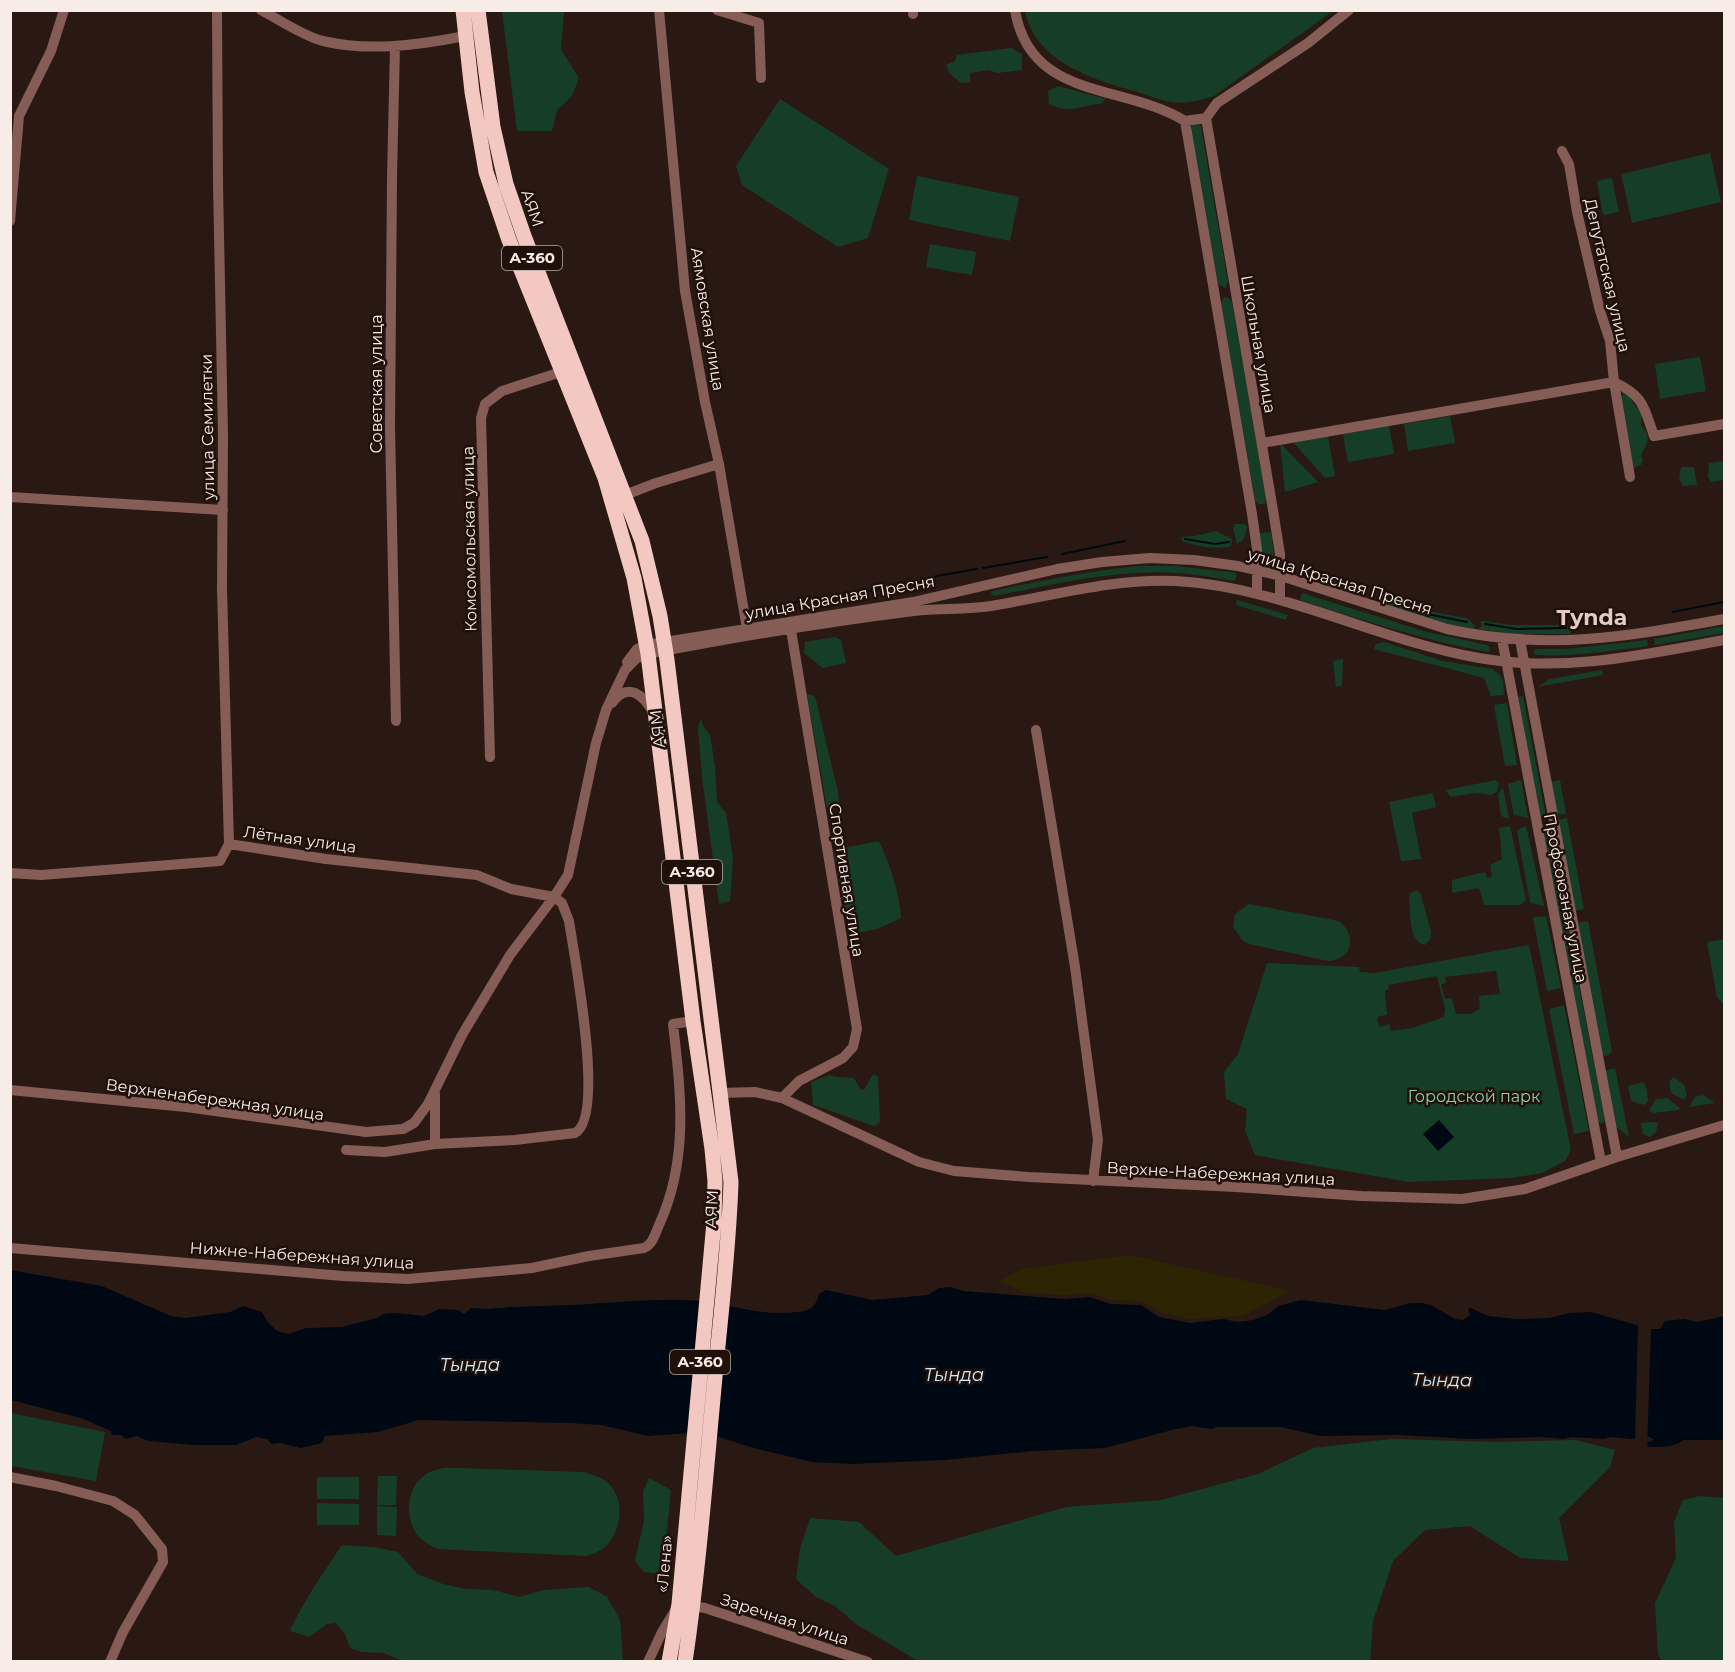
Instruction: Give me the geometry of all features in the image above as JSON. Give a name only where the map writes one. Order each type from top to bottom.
[{"type":"highway","name":"АЯМ","points":[[463,10],[479,137],[486,172],[509,240],[605,478],[634,578],[647,649],[715,1181],[718,1256],[706,1470]]},
{"type":"highway","name":"АЯМ","points":[[478,10],[493,127],[506,184],[647,558],[665,646],[730,1182],[718,1256],[691,1469]]},
{"type":"highway","name":"«Лена»","points":[[685,1662],[691,1469]]},
{"type":"highway","name":"«Лена»","points":[[669,1662],[686,1604],[706,1470]]},
{"type":"street","points":[[10,221],[14,120],[51,51],[64,10]]},
{"type":"street","name":"улица Семилетки","points":[[217,10],[223,434],[222,588],[229,844]]},
{"type":"street","points":[[261,10],[321,41],[357,46],[395,46],[465,36]]},
{"type":"street","name":"Аямовская улица","points":[[659,10],[685,291],[719,464],[747,629]]},
{"type":"street","points":[[717,10],[759,23],[761,78]]},
{"type":"street","points":[[1015,10],[1023,40],[1034,54],[1060,76],[1101,92],[1169,111],[1185,122],[1206,118],[1217,103],[1308,43],[1349,10]]},
{"type":"street","name":"Советская улица","points":[[395,46],[390,427],[396,721]]},
{"type":"street","name":"Школьная улица","points":[[1206,118],[1280,554],[1280,599]]},
{"type":"street","name":"Школьная улица","points":[[1185,122],[1252,514],[1258,570],[1257,594]]},
{"type":"street","name":"Депутатская улица","points":[[1562,151],[1569,164],[1577,212],[1600,311],[1610,341],[1629,477]]},
{"type":"street","points":[[1215,293],[1234,290]]},
{"type":"street","name":"Комсомольская улица","points":[[490,757],[481,418],[485,404],[502,391],[561,372]]},
{"type":"street","points":[[1262,443],[1614,382],[1632,390],[1644,406],[1654,436],[1725,424]]},
{"type":"street","points":[[625,495],[719,464]]},
{"type":"street","points":[[10,497],[223,510]]},
{"type":"street","points":[[1252,514],[1273,510]]},
{"type":"street","name":"улица Красная Пресня","points":[[665,646],[747,629],[913,602],[1020,576],[1121,560],[1150,558],[1194,560],[1258,570],[1447,629],[1502,639],[1579,641],[1725,619]]},
{"type":"street","name":"улица Красная Пресня","points":[[665,646],[915,611],[989,606],[1146,580],[1205,584],[1280,599],[1431,647],[1506,663],[1590,663],[1725,640]]},
{"type":"street","name":"Спортивная улица","points":[[782,1098],[799,1081],[843,1058],[853,1047],[857,1029],[791,630]]},
{"type":"street","name":"Профсоюзная улица","points":[[1502,639],[1601,1162]]},
{"type":"street","name":"Профсоюзная улица","points":[[1520,640],[1617,1157]]},
{"type":"street","points":[[435,1144],[435,1090],[462,1035],[510,955],[554,897],[568,874],[596,743],[619,679],[634,660],[647,649],[665,646]]},
{"type":"street","points":[[1510,680],[1527,677]]},
{"type":"street","points":[[606,710],[619,694],[632,692],[644,699],[656,717]]},
{"type":"street","points":[[1036,730],[1075,967],[1098,1140],[1094,1180]]},
{"type":"street","name":"Лётная улица","points":[[10,873],[41,874],[220,861],[229,844],[326,859],[477,875],[505,887],[554,897]]},
{"type":"street","points":[[346,1150],[385,1152],[435,1144],[515,1140],[575,1133],[584,1125],[588,1094],[588,1050],[569,921],[562,903],[554,897]]},
{"type":"street","name":"Нижне-Набережная улица","points":[[10,1248],[331,1275],[408,1279],[532,1268],[644,1248],[651,1243],[666,1210],[677,1168],[682,1111],[673,1024],[693,1021]]},
{"type":"street","name":"Верхненабережная улица","points":[[10,1090],[186,1107],[366,1132],[403,1129],[414,1123],[422,1114],[435,1090]]},
{"type":"street","name":"Верхне-Набережная улица","points":[[720,1093],[755,1092],[782,1098],[919,1161],[954,1171],[1361,1196],[1462,1199],[1525,1190],[1601,1162],[1725,1125]]},
{"type":"street","points":[[1595,1132],[1611,1129]]},
{"type":"street","points":[[10,1477],[56,1486],[112,1502],[135,1515],[162,1549],[164,1562],[123,1632],[110,1662]]},
{"type":"street","points":[[648,1662],[662,1632],[686,1604]]},
{"type":"street","name":"Заречная улица","points":[[686,1604],[868,1662]]},
{"type":"green space","points":[[1025,10],[1333,11],[1214,96],[1179,102],[1160,99],[1103,81],[1069,66],[1041,43],[1031,29]]},
{"type":"green space","points":[[502,11],[564,11],[561,50],[579,78],[572,96],[557,110],[552,131],[517,131]]},
{"type":"green space","points":[[1011,48],[1022,54],[1022,70],[997,73],[989,70],[970,73],[970,82],[961,83],[950,74],[946,65],[955,61],[957,55]]},
{"type":"green space","points":[[1058,86],[1106,99],[1100,104],[1063,109],[1049,104],[1048,91]]},
{"type":"green space","points":[[780,99],[889,169],[868,238],[838,247],[742,185],[736,166]]},
{"type":"green space","points":[[1199,124],[1228,282],[1225,288],[1218,284],[1191,130],[1192,125]]},
{"type":"green space","points":[[1710,153],[1721,202],[1632,223],[1621,174]]},
{"type":"green space","points":[[917,176],[1019,197],[1010,241],[909,220]]},
{"type":"green space","points":[[1612,178],[1619,212],[1603,215],[1597,181]]},
{"type":"green space","points":[[930,244],[976,252],[972,275],[926,267]]},
{"type":"green space","points":[[1224,297],[1229,298],[1232,302],[1266,498],[1265,504],[1258,504],[1255,500],[1221,303]]},
{"type":"green space","points":[[1700,357],[1706,391],[1660,399],[1655,364]]},
{"type":"green space","points":[[1623,392],[1629,392],[1633,403],[1642,414],[1641,425],[1648,436],[1641,454],[1643,460],[1641,465],[1634,468],[1630,467],[1620,405]]},
{"type":"green space","points":[[1450,416],[1455,443],[1408,451],[1404,424]]},
{"type":"green space","points":[[1389,426],[1394,454],[1348,462],[1343,434]]},
{"type":"green space","points":[[1328,436],[1335,476],[1325,478],[1293,442]]},
{"type":"green space","points":[[1280,443],[1318,482],[1285,492]]},
{"type":"green space","points":[[1724,461],[1724,480],[1711,482],[1708,477],[1709,463]]},
{"type":"green space","points":[[1681,467],[1694,467],[1697,485],[1683,486],[1679,478]]},
{"type":"green space","points":[[1235,524],[1245,524],[1247,527],[1244,539],[1237,544],[1233,528]]},
{"type":"green space","points":[[1216,531],[1232,539],[1231,546],[1219,548],[1201,546],[1183,542],[1181,537],[1195,536]]},
{"type":"green space","points":[[1271,532],[1274,555],[1267,559],[1262,554],[1260,533]]},
{"type":"green space","points":[[1138,566],[1176,566],[1237,573],[1235,581],[1183,574],[1130,573],[994,596],[991,594],[992,591],[1046,580]]},
{"type":"green space","points":[[1308,571],[1361,590],[1362,595],[1357,596],[1306,576]]},
{"type":"green space","points":[[1302,593],[1427,632],[1488,645],[1490,650],[1488,652],[1416,636],[1300,600]]},
{"type":"green space","points":[[1385,597],[1426,611],[1467,618],[1475,626],[1474,629],[1433,621],[1381,605],[1380,601]]},
{"type":"green space","points":[[1237,600],[1288,615],[1286,620],[1236,605]]},
{"type":"green space","points":[[1480,621],[1512,625],[1566,625],[1570,626],[1571,634],[1512,634],[1479,629],[1482,625]]},
{"type":"green space","points":[[1724,626],[1724,633],[1655,645],[1654,639]]},
{"type":"green space","points":[[836,637],[841,640],[846,663],[823,668],[804,653],[805,642]]},
{"type":"green space","points":[[1647,640],[1648,646],[1606,652],[1564,655],[1536,655],[1533,653],[1535,649],[1567,649]]},
{"type":"green space","points":[[1384,642],[1443,661],[1492,669],[1503,681],[1504,695],[1491,696],[1484,678],[1374,649],[1376,644]]},
{"type":"green space","points":[[1343,659],[1342,686],[1336,687],[1333,661]]},
{"type":"green space","points":[[1602,670],[1603,675],[1537,687],[1550,679]]},
{"type":"green space","points":[[807,694],[813,695],[816,700],[838,792],[839,802],[836,808],[827,808]]},
{"type":"green space","points":[[1523,696],[1546,817],[1540,818],[1517,697]]},
{"type":"green space","points":[[1507,703],[1517,765],[1505,766],[1494,705]]},
{"type":"green space","points":[[701,718],[703,726],[710,735],[717,802],[726,813],[733,858],[730,901],[719,904],[702,777],[698,728]]},
{"type":"green space","points":[[1496,780],[1499,783],[1497,792],[1491,795],[1476,793],[1450,797],[1446,790]]},
{"type":"green space","points":[[1521,780],[1528,818],[1514,815],[1508,784]]},
{"type":"green space","points":[[1560,780],[1566,814],[1555,815],[1549,782]]},
{"type":"green space","points":[[1503,787],[1509,819],[1501,816],[1498,795]]},
{"type":"green space","points":[[1433,793],[1436,807],[1412,813],[1421,859],[1401,861],[1389,802]]},
{"type":"green space","points":[[1567,818],[1584,909],[1573,911],[1556,820]]},
{"type":"green space","points":[[1547,823],[1605,1120],[1603,1124],[1598,1122],[1541,824]]},
{"type":"green space","points":[[1510,826],[1526,900],[1520,905],[1484,905],[1479,888],[1452,893],[1452,880],[1485,872],[1487,878],[1492,877],[1490,865],[1502,859],[1499,828]]},
{"type":"green space","points":[[1526,826],[1544,906],[1530,903],[1517,830]]},
{"type":"green space","points":[[879,841],[893,878],[901,918],[877,929],[849,935],[833,850]]},
{"type":"green space","points":[[1418,891],[1421,895],[1431,932],[1430,939],[1425,945],[1416,939],[1411,926],[1409,899],[1410,894]]},
{"type":"green space","points":[[1249,904],[1339,921],[1348,933],[1350,946],[1343,956],[1328,961],[1249,944],[1242,940],[1233,927],[1235,914]]},
{"type":"green space","points":[[1546,916],[1561,988],[1547,991],[1533,917]]},
{"type":"green space","points":[[1588,921],[1612,1051],[1607,1056],[1601,1055],[1576,923]]},
{"type":"green space","points":[[1724,939],[1724,1005],[1717,997],[1707,942]]},
{"type":"green space","name":"Городской парк","points":[[1529,945],[1571,1150],[1565,1161],[1542,1173],[1511,1178],[1409,1182],[1255,1155],[1245,1131],[1247,1109],[1226,1099],[1224,1072],[1238,1054],[1267,963],[1359,967],[1360,972],[1375,973]],"holes":[[[1496,971],[1500,994],[1479,996],[1480,1009],[1471,1014],[1456,1014],[1452,998],[1445,999],[1441,985],[1446,982],[1445,977]],[[1437,976],[1445,1009],[1444,1017],[1412,1028],[1391,1031],[1389,1024],[1380,1027],[1377,1020],[1379,1016],[1387,1015],[1385,991],[1389,989],[1388,985]]]},
{"type":"green space","points":[[1564,1005],[1589,1131],[1574,1134],[1549,1009]]},
{"type":"green space","points":[[1615,1068],[1629,1137],[1615,1126],[1604,1071]]},
{"type":"green space","points":[[873,1074],[878,1077],[880,1122],[874,1126],[813,1105],[811,1082],[830,1075],[854,1078],[861,1090],[864,1090]]},
{"type":"green space","points":[[1673,1077],[1684,1085],[1687,1096],[1684,1100],[1671,1093],[1669,1082]]},
{"type":"green space","points":[[1644,1082],[1648,1101],[1644,1105],[1631,1101],[1628,1086]]},
{"type":"green space","points":[[1703,1095],[1715,1103],[1689,1107],[1695,1097]]},
{"type":"green space","points":[[1667,1098],[1680,1108],[1653,1113],[1649,1110],[1656,1099]]},
{"type":"green space","points":[[1641,1123],[1658,1123],[1656,1132],[1650,1137],[1643,1134]]},
{"type":"green space","points":[[10,1413],[105,1432],[96,1481],[11,1466]]},
{"type":"green space","points":[[1391,1439],[1496,1442],[1576,1440],[1615,1450],[1610,1467],[1559,1518],[1569,1561],[1520,1558],[1470,1526],[1425,1530],[1393,1561],[1373,1621],[1370,1661],[918,1661],[856,1624],[835,1606],[816,1597],[796,1579],[800,1549],[810,1518],[859,1522],[896,1556],[1066,1507],[1161,1500],[1258,1474],[1313,1448]]},
{"type":"green space","points":[[444,1468],[584,1472],[609,1484],[618,1499],[619,1508],[618,1526],[610,1542],[604,1548],[587,1556],[438,1549],[423,1541],[411,1524],[409,1504],[411,1494],[421,1478],[429,1472]]},
{"type":"green space","points":[[378,1476],[397,1476],[396,1505],[377,1505]]},
{"type":"green space","points":[[317,1477],[359,1477],[359,1499],[317,1499]]},
{"type":"green space","points":[[649,1478],[671,1490],[664,1559],[658,1574],[644,1572],[635,1561],[644,1521],[643,1492]]},
{"type":"green space","points":[[1699,1496],[1724,1498],[1724,1661],[1662,1661],[1658,1654],[1655,1603],[1676,1558],[1674,1522],[1683,1500]]},
{"type":"green space","points":[[317,1503],[359,1504],[359,1525],[317,1525]]},
{"type":"green space","points":[[377,1506],[397,1507],[396,1536],[377,1535]]},
{"type":"green space","points":[[342,1545],[374,1547],[398,1552],[417,1574],[443,1584],[466,1589],[493,1590],[519,1597],[544,1590],[589,1587],[607,1597],[620,1620],[623,1661],[403,1661],[384,1653],[362,1652],[350,1648],[345,1634],[336,1623],[327,1624],[309,1637],[290,1631],[321,1576]]},
{"type":"sand","points":[[1130,1255],[1291,1291],[1242,1316],[1189,1319],[1160,1312],[1141,1301],[1111,1300],[1091,1293],[1063,1295],[1026,1293],[999,1281],[1022,1269]]},
{"type":"water","points":[[1439,1120],[1454,1137],[1438,1151],[1423,1134]]},
{"type":"water","name":"Тында","points":[[10,1270],[102,1286],[171,1316],[186,1318],[230,1312],[243,1306],[262,1312],[277,1331],[289,1334],[306,1328],[342,1327],[384,1314],[424,1316],[439,1309],[458,1310],[464,1314],[471,1308],[684,1300],[783,1313],[809,1309],[816,1302],[819,1294],[826,1290],[872,1300],[928,1295],[939,1288],[951,1287],[963,1291],[1065,1299],[1090,1297],[1111,1304],[1141,1305],[1159,1317],[1190,1323],[1223,1319],[1238,1322],[1253,1320],[1267,1315],[1278,1306],[1301,1300],[1385,1310],[1410,1303],[1423,1303],[1455,1319],[1463,1320],[1470,1315],[1468,1309],[1471,1308],[1488,1316],[1517,1319],[1549,1318],[1570,1313],[1591,1312],[1651,1329],[1660,1329],[1665,1321],[1684,1319],[1698,1322],[1724,1316],[1724,1440],[1683,1440],[1671,1446],[1648,1447],[1647,1442],[1654,1440],[1650,1437],[1472,1439],[1398,1435],[1320,1436],[1281,1427],[1217,1427],[1212,1429],[1192,1426],[1105,1448],[1034,1451],[945,1460],[852,1464],[812,1462],[750,1447],[704,1432],[648,1436],[601,1425],[570,1423],[419,1420],[378,1432],[325,1436],[322,1443],[301,1448],[280,1443],[271,1444],[267,1439],[256,1437],[236,1445],[195,1445],[148,1441],[137,1436],[126,1439],[121,1435],[112,1435],[111,1431],[81,1418],[11,1400]]},
{"type":"pier","points":[[1638,1323],[1651,1326],[1647,1450],[1644,1441],[1635,1442]]},
{"type":"waterway","points":[[1185,539],[1215,544],[1229,542]]},
{"type":"waterway","points":[[1062,554],[1125,541]]},
{"type":"waterway","points":[[983,568],[1047,557]]},
{"type":"waterway","points":[[917,583],[929,581],[936,576],[977,569]]},
{"type":"waterway","points":[[1311,575],[1359,592]]},
{"type":"waterway","points":[[754,609],[906,585]]},
{"type":"waterway","points":[[1390,602],[1427,614],[1467,622]]},
{"type":"waterway","points":[[1673,612],[1724,602]]},
{"type":"waterway","points":[[1485,624],[1517,629],[1566,628]]},
{"type":"district","name":"Tynda","points":[[1592,617]]}]
